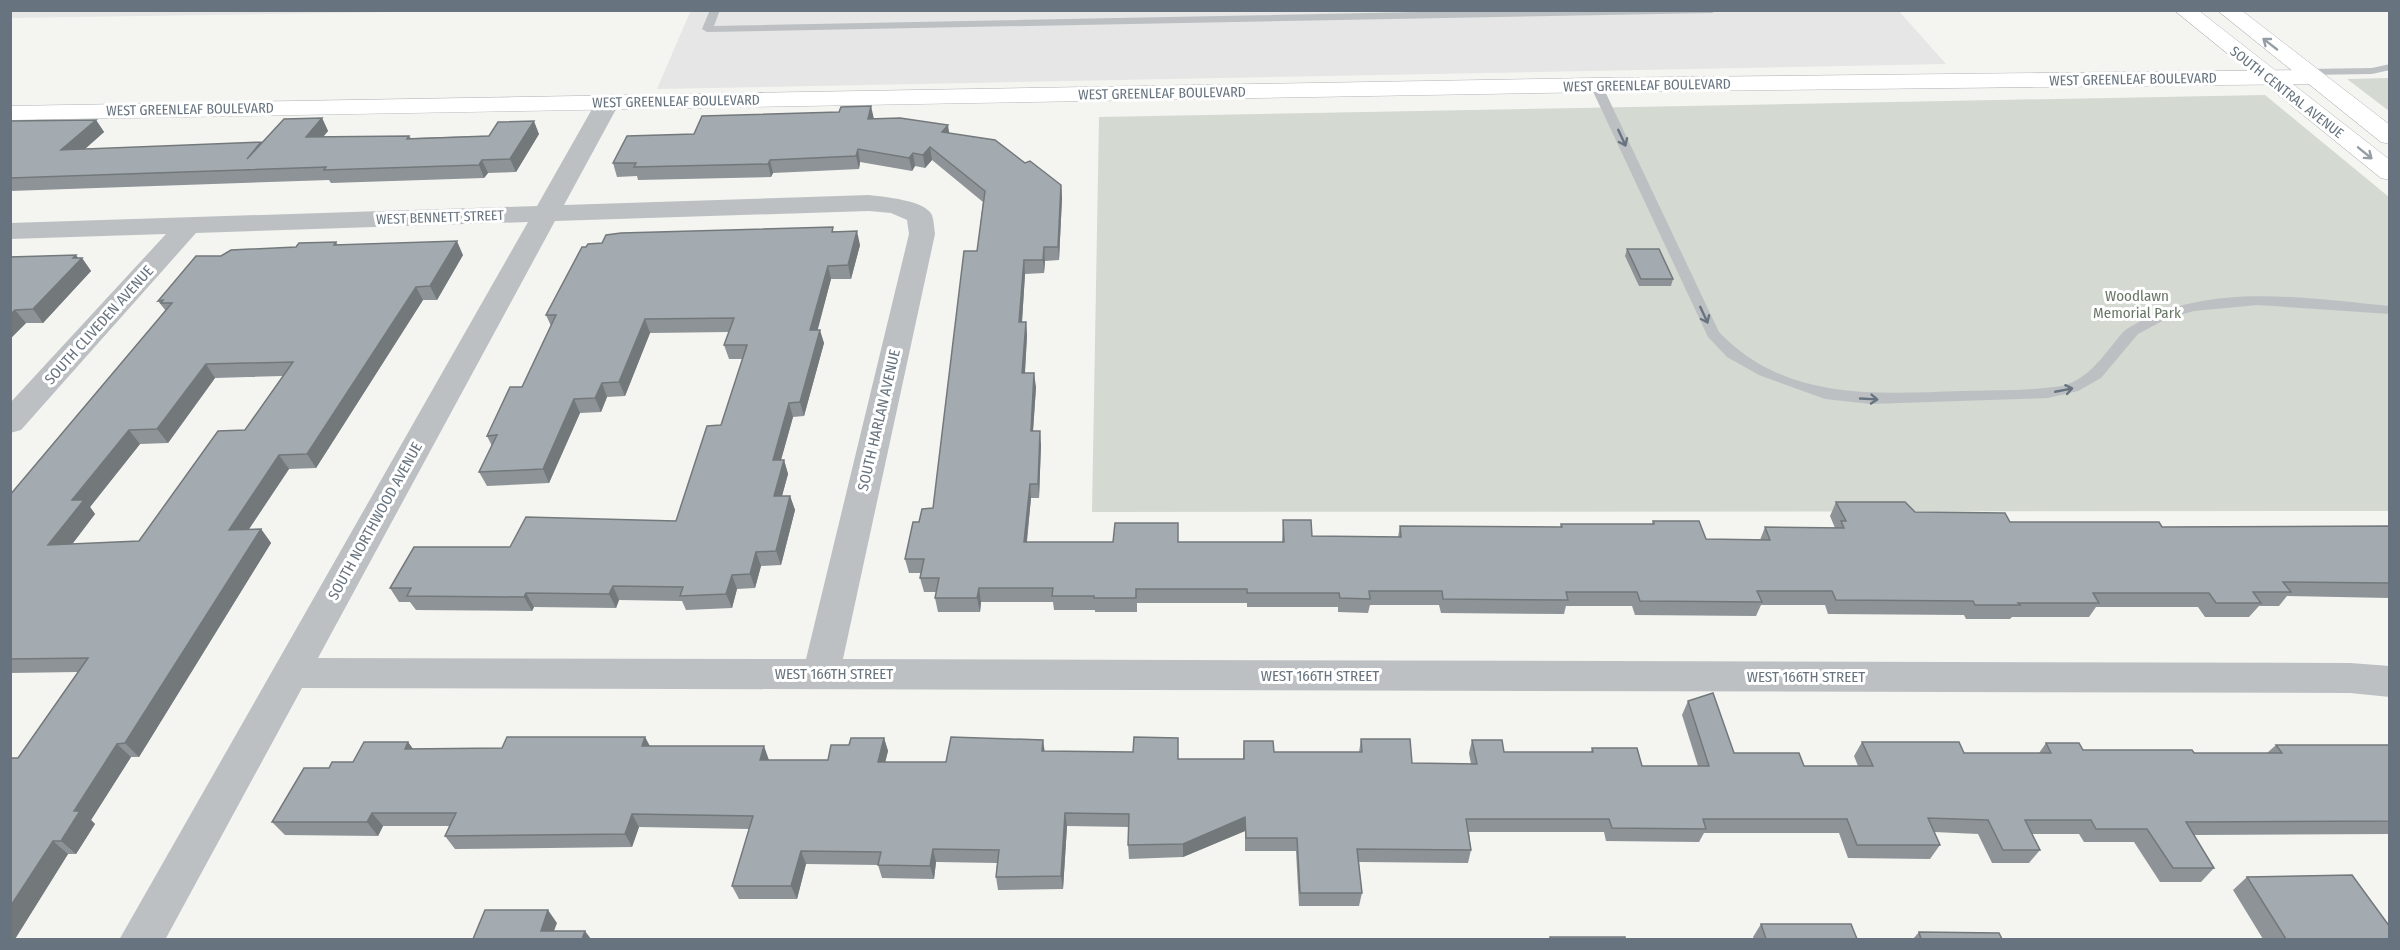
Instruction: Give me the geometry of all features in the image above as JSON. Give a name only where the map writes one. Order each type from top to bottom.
[{"type":"street","name":"SOUTH CENTRAL AVENUE","points":[[2184,10],[2390,173]]},
{"type":"street","name":"SOUTH CENTRAL AVENUE","points":[[2227,10],[2390,137]]},
{"type":"street","name":"WEST GREENLEAF BOULEVARD","points":[[10,113],[1596,85],[2270,77],[2309,74]]},
{"type":"street","name":"SOUTH NORTHWOOD AVENUE","points":[[141,939],[608,102]]},
{"type":"street","name":"WEST BENNETT STREET","points":[[10,231],[869,203]]},
{"type":"street","name":"SOUTH HARLAN AVENUE","points":[[821,674],[922,234],[919,216],[896,206],[869,203]]},
{"type":"street","name":"SOUTH CLIVEDEN AVENUE","points":[[10,423],[187,227]]},
{"type":"street","name":"WEST 166TH STREET","points":[[290,673],[2350,678],[2390,682]]},
{"type":"lane","points":[[715,10],[707,29],[1712,10]]},
{"type":"lane","points":[[2309,74],[2372,71],[2390,67]]},
{"type":"lane","points":[[1596,85],[1713,334],[1732,354],[1764,372],[1825,394],[1871,399],[2048,393],[2071,390],[2090,381],[2132,332],[2173,313],[2225,301],[2257,300],[2390,310]]},
{"type":"shaded area","points":[[11,10],[464,10],[464,11],[11,18]]},
{"type":"shaded area","points":[[691,10],[1898,10],[1946,64],[657,89]]},
{"type":"green space","points":[[2389,78],[2389,111],[2347,79]]},
{"type":"green space","name":"Woodlawn Memorial Park","points":[[2265,95],[2389,197],[2389,511],[1092,512],[1099,117]]},
{"type":"building","points":[[871,106],[868,119],[900,118],[948,125],[942,132],[995,140],[1025,163],[1030,161],[1061,185],[1058,247],[1044,247],[1043,260],[1024,260],[1019,322],[1026,322],[1022,373],[1034,373],[1031,431],[1040,431],[1038,484],[1030,484],[1024,542],[1113,542],[1115,523],[1178,523],[1178,542],[1284,542],[1283,520],[1311,520],[1312,536],[1401,537],[1400,526],[1562,527],[1561,524],[1654,524],[1653,521],[1699,521],[1706,539],[1770,540],[1765,527],[1844,528],[1841,521],[1846,521],[1836,502],[1905,502],[1915,512],[2005,513],[2010,522],[2159,522],[2162,527],[2390,526],[2390,583],[2283,582],[2291,592],[2253,592],[2261,603],[2216,603],[2209,593],[2093,593],[2099,603],[1975,605],[1973,601],[1836,600],[1832,591],[1757,591],[1762,602],[1640,601],[1637,592],[1566,592],[1568,600],[1443,599],[1442,591],[1369,591],[1370,599],[1340,598],[1339,593],[1247,593],[1247,589],[1136,589],[1136,598],[1094,598],[1094,596],[1052,596],[1053,588],[979,588],[977,598],[935,598],[939,578],[920,578],[924,559],[905,559],[913,522],[919,522],[922,509],[933,508],[964,251],[977,251],[985,191],[930,147],[923,155],[913,153],[909,158],[858,149],[856,156],[770,160],[768,164],[634,167],[636,163],[613,163],[627,136],[694,134],[702,116],[839,112],[841,107]]},
{"type":"building","points":[[322,118],[306,137],[409,136],[407,139],[489,136],[498,122],[534,121],[510,159],[482,160],[479,165],[324,170],[326,167],[10,178],[10,121],[96,120],[61,150],[261,142],[247,159],[284,119]]},
{"type":"building","points":[[833,227],[832,232],[857,231],[848,265],[828,266],[810,330],[820,330],[800,402],[789,403],[773,460],[784,460],[774,496],[790,496],[776,551],[756,552],[750,574],[732,575],[726,594],[680,596],[683,587],[613,586],[609,594],[526,593],[524,597],[407,596],[411,588],[390,588],[414,547],[510,547],[526,517],[676,521],[707,426],[721,425],[747,345],[724,345],[734,318],[645,319],[619,382],[602,383],[595,398],[574,399],[543,469],[479,472],[497,435],[487,436],[510,387],[522,387],[556,315],[546,315],[582,247],[602,243],[606,235],[621,233]]},
{"type":"building","points":[[457,241],[430,286],[416,287],[307,454],[279,455],[229,530],[261,529],[125,743],[117,744],[74,811],[80,811],[61,841],[53,841],[10,907],[10,758],[18,758],[88,658],[10,659],[10,495],[172,303],[158,301],[196,256],[221,256],[231,250],[296,247],[299,243],[336,242],[334,245]],"holes":[[[293,362],[245,430],[218,431],[139,541],[48,545],[84,500],[72,500],[129,430],[157,429],[206,364]]]},
{"type":"building","points":[[1627,249],[1659,249],[1673,279],[1641,279]]},
{"type":"building","points":[[76,255],[73,258],[82,258],[33,309],[15,310],[10,315],[10,257]]},
{"type":"building","points":[[1713,693],[1734,753],[1799,753],[1804,766],[1873,766],[1862,742],[1959,742],[1964,753],[2051,753],[2046,743],[2079,743],[2083,750],[2192,750],[2194,753],[2282,753],[2276,745],[2390,745],[2390,821],[2186,822],[2214,868],[2173,868],[2147,829],[2096,829],[2091,820],[2025,820],[2040,850],[2003,850],[1988,820],[1928,818],[1940,845],[1857,845],[1847,819],[1703,819],[1706,829],[1612,828],[1609,819],[1466,819],[1471,850],[1357,849],[1362,893],[1300,893],[1297,838],[1246,838],[1245,817],[1183,844],[1128,845],[1129,814],[1065,813],[1061,876],[996,877],[999,850],[933,849],[930,866],[878,865],[881,852],[801,851],[791,886],[732,886],[753,816],[632,814],[625,834],[445,836],[456,813],[372,813],[367,822],[272,822],[304,768],[329,768],[332,762],[353,762],[364,742],[408,742],[405,749],[502,748],[507,737],[645,737],[642,746],[764,746],[760,760],[828,760],[831,745],[849,745],[851,738],[884,738],[878,762],[946,762],[951,737],[1043,740],[1042,751],[1133,752],[1134,737],[1178,738],[1178,759],[1244,759],[1244,741],[1273,741],[1274,752],[1362,752],[1361,739],[1410,739],[1412,763],[1477,764],[1472,740],[1502,740],[1504,752],[1593,752],[1592,748],[1637,748],[1642,766],[1709,766],[1688,701]]},
{"type":"building","points":[[2352,875],[2390,927],[2390,939],[2286,939],[2247,877]]},
{"type":"building","points":[[485,910],[548,910],[541,931],[585,931],[582,939],[473,939]]},
{"type":"building","points":[[1761,924],[1851,924],[1857,939],[1766,939]]},
{"type":"building","points":[[1919,932],[1999,933],[2002,939],[1921,939]]},
{"type":"building","points":[[1550,937],[1625,937],[1625,939],[1550,939]]}]
